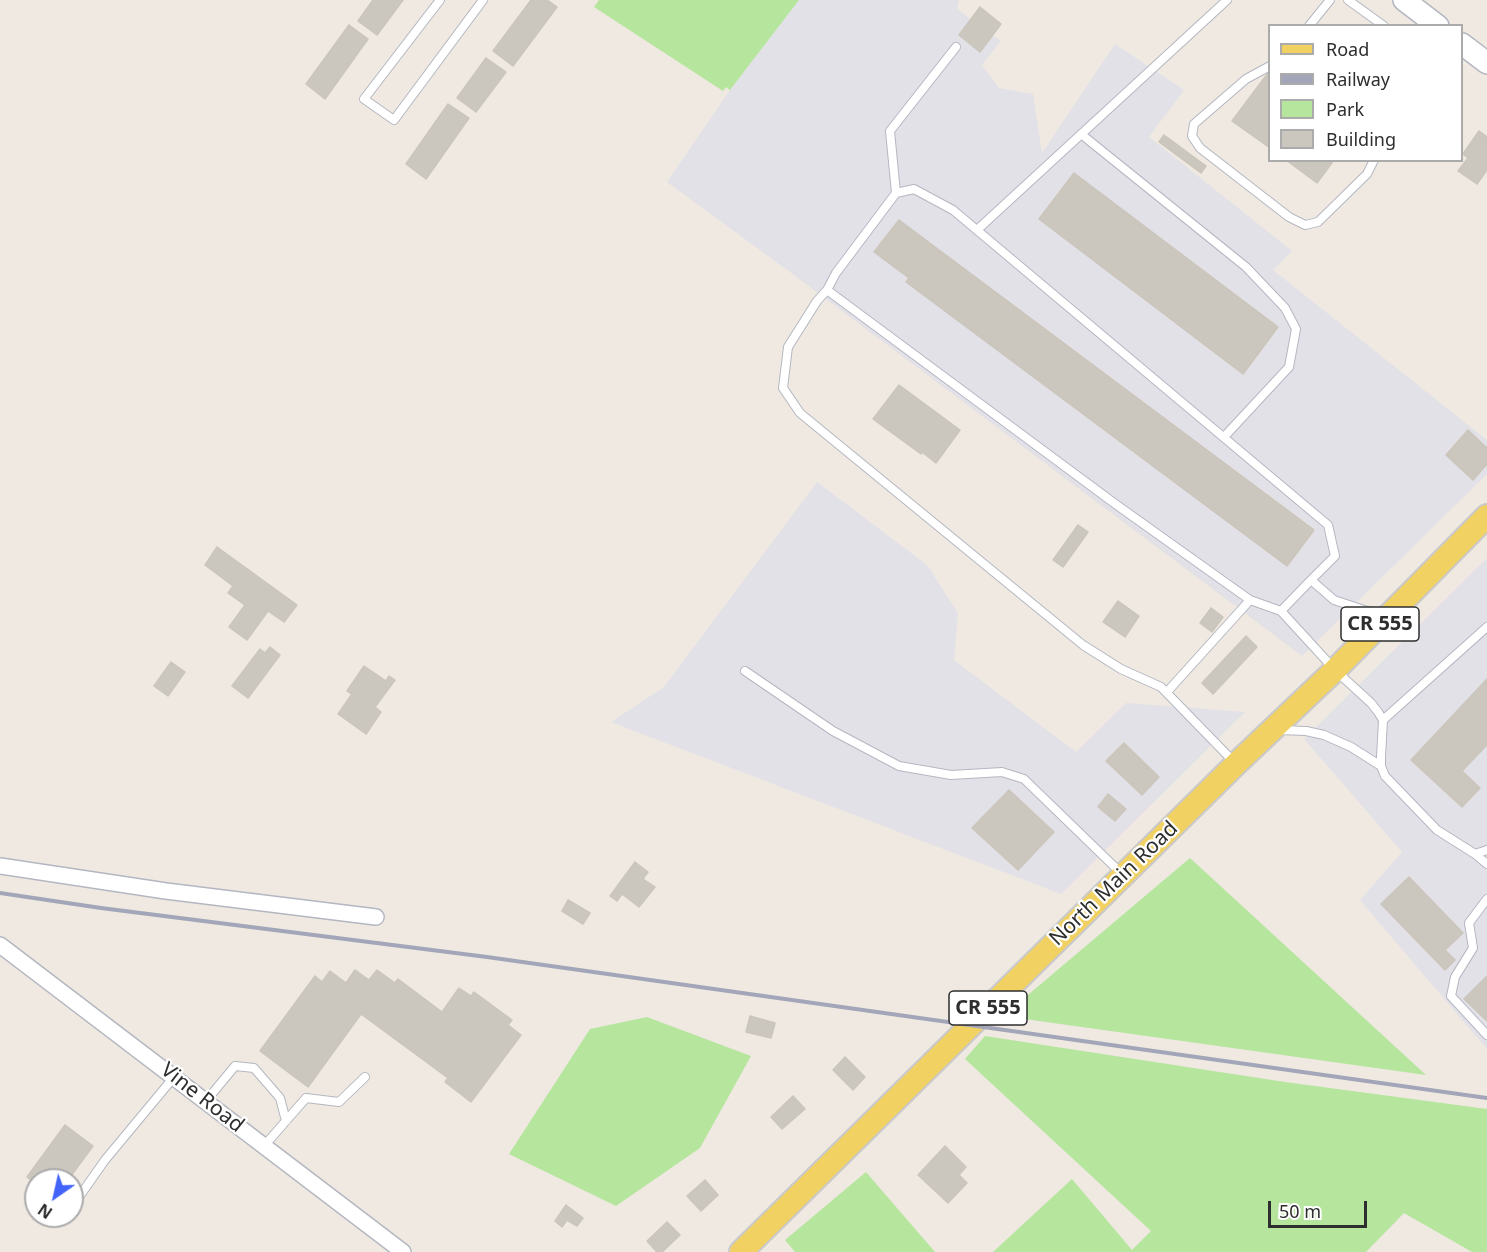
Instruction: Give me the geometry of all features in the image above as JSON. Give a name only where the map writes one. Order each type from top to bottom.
[{"type":"main road","name":"North Main Road","points":[[741,1252],[1236,764],[1335,670],[1487,516]]},
{"type":"street","points":[[1404,0],[1435,24]]},
{"type":"street","points":[[1463,45],[1487,63]]},
{"type":"street","points":[[0,866],[166,891],[376,917]]},
{"type":"street","name":"Vine Road","points":[[0,945],[403,1252]]},
{"type":"lane","points":[[440,0],[364,99],[394,120],[483,0]]},
{"type":"lane","points":[[977,230],[1227,0]]},
{"type":"lane","points":[[1311,24],[1330,0]]},
{"type":"lane","points":[[1348,0],[1381,24]]},
{"type":"lane","points":[[896,193],[890,131],[956,47]]},
{"type":"lane","points":[[1268,67],[1246,79],[1194,124],[1192,136],[1200,148],[1289,217],[1305,225],[1318,222],[1367,174],[1373,162]]},
{"type":"lane","points":[[1081,134],[1246,267],[1285,308],[1296,330],[1289,367],[1224,437]]},
{"type":"lane","points":[[1236,764],[1161,687],[1121,669],[1083,645],[800,413],[783,388],[788,347],[836,273],[896,193],[914,189],[953,210],[1328,525],[1335,556],[1281,611]]},
{"type":"lane","points":[[827,290],[1114,503],[1250,600],[1281,611],[1335,670],[1371,703],[1383,720],[1381,766],[1385,776],[1437,830],[1487,864]]},
{"type":"lane","points":[[1311,580],[1334,600],[1370,612],[1379,625]]},
{"type":"lane","points":[[1167,692],[1250,600]]},
{"type":"lane","points":[[1383,720],[1487,627]]},
{"type":"lane","points":[[744,671],[833,731],[899,766],[951,776],[1002,772],[1024,779],[1123,875]]},
{"type":"lane","points":[[1271,730],[1306,731],[1324,735],[1351,747],[1381,766]]},
{"type":"lane","points":[[1475,854],[1487,849]]},
{"type":"lane","points":[[1487,899],[1469,923],[1473,948],[1455,977],[1451,996],[1487,1035]]},
{"type":"lane","points":[[206,1101],[235,1066],[254,1068],[280,1098],[286,1121]]},
{"type":"lane","points":[[84,1190],[105,1160],[174,1077]]},
{"type":"lane","points":[[264,1146],[306,1098],[339,1102],[365,1077]]},
{"type":"shaded area","points":[[799,0],[959,0],[957,9],[1001,41],[982,65],[999,88],[1033,94],[1042,153],[1115,44],[1184,90],[1149,137],[1292,251],[1273,270],[1487,440],[1487,474],[1302,656],[667,182],[730,90]]},
{"type":"shaded area","points":[[817,482],[927,565],[958,613],[954,660],[1076,752],[1126,703],[1245,712],[1061,894],[611,722],[664,687]]},
{"type":"shaded area","points":[[1487,558],[1487,1049],[1360,900],[1402,852],[1304,739]]},
{"type":"green space","points":[[599,0],[799,0],[730,90],[726,87],[723,91],[594,7]]},
{"type":"green space","points":[[1190,858],[1426,1075],[1003,1016]]},
{"type":"green space","points":[[647,1017],[751,1056],[700,1148],[616,1206],[509,1154],[590,1029]]},
{"type":"green space","points":[[985,1036],[1285,1082],[1487,1109],[1487,1252],[1472,1252],[1404,1213],[1366,1252],[993,1252],[1072,1179],[1132,1250],[1151,1231],[965,1059]]},
{"type":"green space","points":[[866,1172],[935,1252],[795,1252],[785,1240]]},
{"type":"building","points":[[373,0],[403,0],[377,35],[358,21]]},
{"type":"building","points":[[531,0],[547,0],[557,7],[513,66],[493,51]]},
{"type":"building","points":[[980,7],[1001,24],[980,52],[959,35]]},
{"type":"building","points":[[349,25],[368,39],[325,99],[306,84]]},
{"type":"building","points":[[486,58],[506,72],[476,112],[457,98]]},
{"type":"building","points":[[1268,73],[1268,147],[1232,121]]},
{"type":"building","points":[[448,104],[469,118],[426,179],[406,164]]},
{"type":"building","points":[[1479,131],[1487,137],[1487,170],[1477,184],[1458,171],[1468,158],[1463,154]]},
{"type":"building","points":[[1164,135],[1206,166],[1201,173],[1159,142]]},
{"type":"building","points":[[1289,162],[1333,162],[1317,183]]},
{"type":"building","points":[[1074,173],[1278,327],[1243,374],[1039,219]]},
{"type":"building","points":[[899,220],[1314,530],[1287,566],[906,282],[909,278],[874,252]]},
{"type":"building","points":[[899,385],[960,430],[936,463],[873,419]]},
{"type":"building","points":[[1468,430],[1487,448],[1487,464],[1473,480],[1446,455]]},
{"type":"building","points":[[1078,525],[1088,532],[1063,567],[1053,560]]},
{"type":"building","points":[[217,547],[297,605],[284,622],[268,611],[247,640],[229,627],[245,605],[228,593],[233,586],[205,565]]},
{"type":"building","points":[[1118,601],[1139,616],[1125,637],[1103,622]]},
{"type":"building","points":[[1211,608],[1223,617],[1212,632],[1200,623]]},
{"type":"building","points":[[1246,636],[1257,647],[1213,694],[1202,683]]},
{"type":"building","points":[[270,647],[280,655],[248,698],[232,686],[260,649],[265,653]]},
{"type":"building","points":[[171,662],[185,672],[168,696],[154,686]]},
{"type":"building","points":[[364,666],[386,681],[389,676],[395,680],[375,707],[381,712],[366,734],[338,714],[352,694],[347,691]]},
{"type":"building","points":[[1487,679],[1487,745],[1462,771],[1480,788],[1462,807],[1411,760]]},
{"type":"building","points":[[1124,743],[1159,777],[1142,795],[1106,761]]},
{"type":"building","points":[[1009,790],[1054,832],[1018,870],[972,828]]},
{"type":"building","points":[[1108,794],[1126,809],[1115,821],[1098,807]]},
{"type":"building","points":[[635,862],[648,872],[643,879],[655,887],[639,907],[622,894],[617,901],[610,896]]},
{"type":"building","points":[[1409,877],[1463,933],[1445,950],[1455,960],[1445,970],[1381,904]]},
{"type":"building","points":[[568,900],[590,913],[583,924],[562,911]]},
{"type":"building","points":[[355,970],[369,980],[377,970],[395,983],[398,979],[442,1012],[459,988],[471,996],[474,992],[512,1020],[508,1025],[521,1035],[471,1102],[445,1082],[448,1078],[361,1014],[308,1087],[260,1051],[315,976],[322,982],[330,971],[346,983]]},
{"type":"building","points":[[1487,976],[1487,1021],[1464,999]]},
{"type":"building","points":[[750,1016],[775,1023],[771,1038],[746,1032]]},
{"type":"building","points":[[845,1057],[865,1077],[853,1090],[833,1070]]},
{"type":"building","points":[[793,1096],[805,1109],[782,1129],[771,1117]]},
{"type":"building","points":[[65,1125],[93,1146],[77,1168],[34,1168]]},
{"type":"building","points":[[945,1146],[966,1167],[959,1175],[967,1183],[948,1203],[918,1175]]},
{"type":"building","points":[[705,1180],[718,1195],[701,1211],[687,1196]]},
{"type":"building","points":[[566,1205],[583,1218],[577,1226],[567,1220],[562,1227],[555,1221]]},
{"type":"building","points":[[667,1222],[680,1235],[662,1252],[657,1252],[647,1241]]},
{"type":"railway","points":[[0,893],[487,957],[1487,1098]]}]
